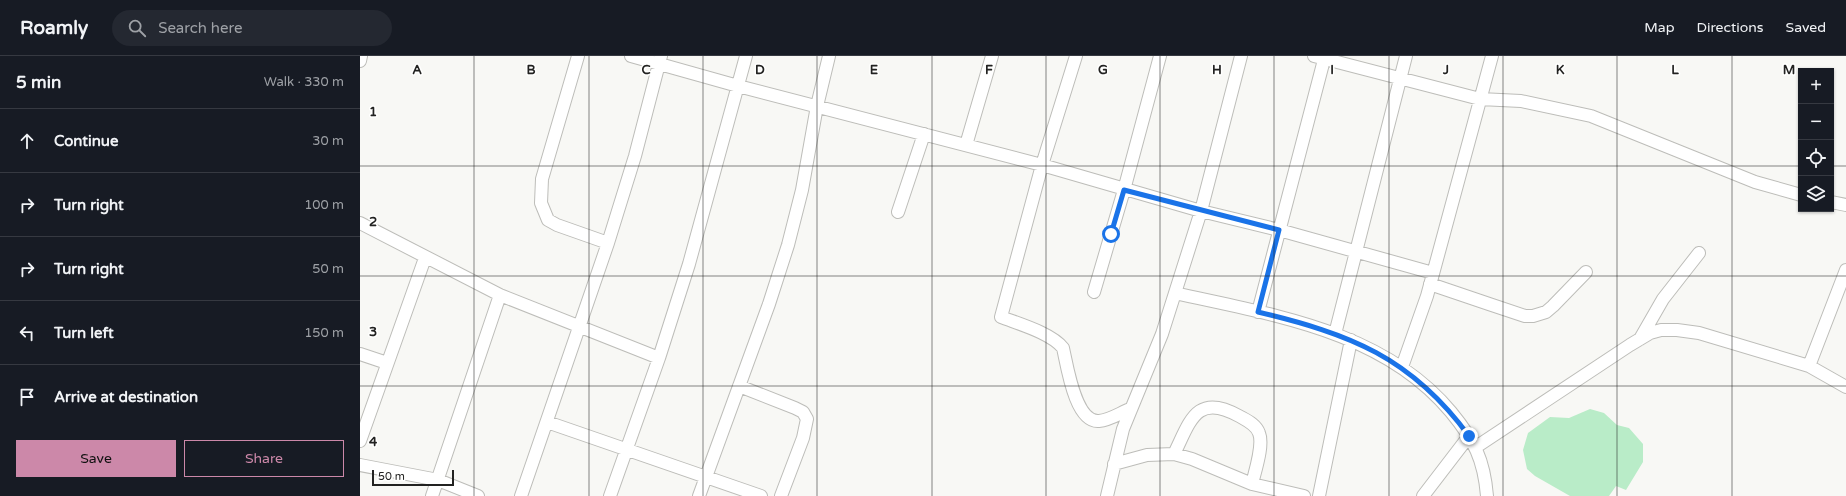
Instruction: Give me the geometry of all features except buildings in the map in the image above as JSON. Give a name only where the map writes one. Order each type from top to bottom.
[{"type":"street","points":[[360,61],[361,56]]},
{"type":"street","points":[[578,56],[542,179],[541,203],[548,220],[557,225],[608,243]]},
{"type":"street","points":[[632,56],[660,60],[738,86],[1042,165],[1124,190],[1279,230],[1357,252],[1432,279],[1511,311],[1533,316],[1546,312],[1586,272]]},
{"type":"street","points":[[610,496],[659,358],[688,264],[746,56]]},
{"type":"street","points":[[699,496],[778,278],[795,222],[817,106],[829,56]]},
{"type":"street","points":[[966,145],[992,56]]},
{"type":"street","points":[[1076,56],[1042,165],[1001,317],[1041,334],[1059,344],[1063,348],[1074,394],[1081,410],[1089,419],[1093,421],[1104,420],[1130,409]]},
{"type":"street","points":[[1094,292],[1124,190],[1160,56]]},
{"type":"street","points":[[1107,496],[1123,429],[1162,334],[1201,211],[1240,56]]},
{"type":"street","points":[[1335,334],[1406,56]]},
{"type":"street","points":[[1402,367],[1421,316],[1432,279],[1492,56]]},
{"type":"street","points":[[1258,312],[1321,57],[1399,79],[1480,99],[1521,101],[1591,116],[1755,182],[1798,193]]},
{"type":"street","points":[[521,496],[608,243],[635,156],[660,60]]},
{"type":"street","points":[[898,212],[924,134]]},
{"type":"street","points":[[1834,203],[1846,205]]},
{"type":"street","points":[[360,223],[425,258],[500,295],[580,328],[659,358]]},
{"type":"street","points":[[1640,339],[1663,299],[1699,253]]},
{"type":"street","points":[[360,441],[425,258]]},
{"type":"street","points":[[1809,366],[1846,270]]},
{"type":"street","points":[[1175,293],[1308,325],[1351,340],[1381,354],[1402,367],[1435,395],[1469,436],[1476,447],[1482,464],[1487,496]]},
{"type":"street","points":[[432,496],[500,295]]},
{"type":"street","points":[[1476,447],[1640,339],[1650,333],[1661,330],[1677,330],[1699,333],[1809,366],[1846,388]]},
{"type":"street","points":[[1319,496],[1351,340]]},
{"type":"street","points":[[360,354],[387,363]]},
{"type":"street","points":[[739,386],[795,408],[805,416],[807,424],[803,438],[781,496]]},
{"type":"street","points":[[1174,454],[1192,417],[1198,412],[1204,408],[1211,408],[1233,413],[1256,426],[1260,434],[1259,454],[1252,484]]},
{"type":"street","points":[[547,422],[761,496]]},
{"type":"street","points":[[1423,496],[1469,436]]},
{"type":"street","points":[[1114,464],[1147,455],[1174,454],[1192,459],[1252,484],[1304,496]]},
{"type":"street","points":[[360,465],[438,480],[478,496]]},
{"type":"shaded area","points":[[1590,409],[1604,413],[1617,425],[1629,428],[1643,444],[1643,462],[1626,490],[1616,486],[1609,496],[1570,496],[1535,476],[1527,469],[1523,450],[1528,433],[1550,417],[1569,418]]},
{"type":"route","points":[[1111,234],[1124,190],[1279,230],[1258,312],[1308,325],[1335,334],[1381,354],[1402,367],[1420,381],[1447,408],[1469,436]]}]
